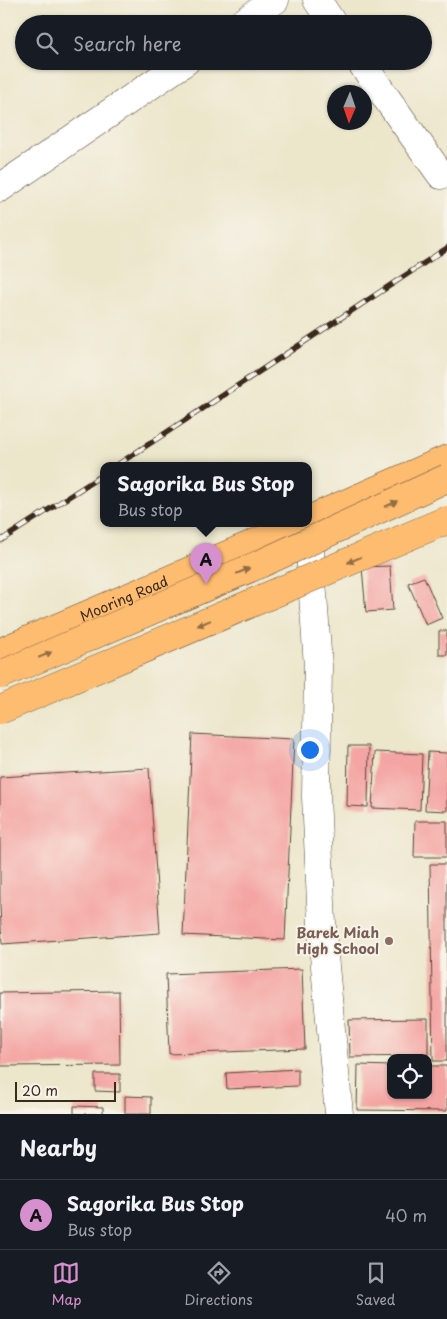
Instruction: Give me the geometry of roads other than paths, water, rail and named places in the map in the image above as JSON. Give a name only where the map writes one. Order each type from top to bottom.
[{"type":"highway","points":[[312,519],[447,459]]},
{"type":"highway","points":[[0,674],[260,564],[447,478]]},
{"type":"highway","points":[[0,710],[447,520]]},
{"type":"highway","name":"Mooring Road","points":[[0,652],[293,527]]},
{"type":"street","points":[[254,15],[275,0]]},
{"type":"street","points":[[317,0],[328,15]]},
{"type":"street","points":[[0,188],[173,70]]},
{"type":"street","points":[[366,70],[441,175]]},
{"type":"street","points":[[308,527],[318,666],[316,797],[323,945],[339,1114]]},
{"type":"railway","points":[[122,462],[447,248]]},
{"type":"railway","points":[[0,541],[100,477]]},
{"type":"place","name":"Sagorika Bus Stop","points":[[206,584]]},
{"type":"place","name":"Barek Miah High School","points":[[389,941]]}]
